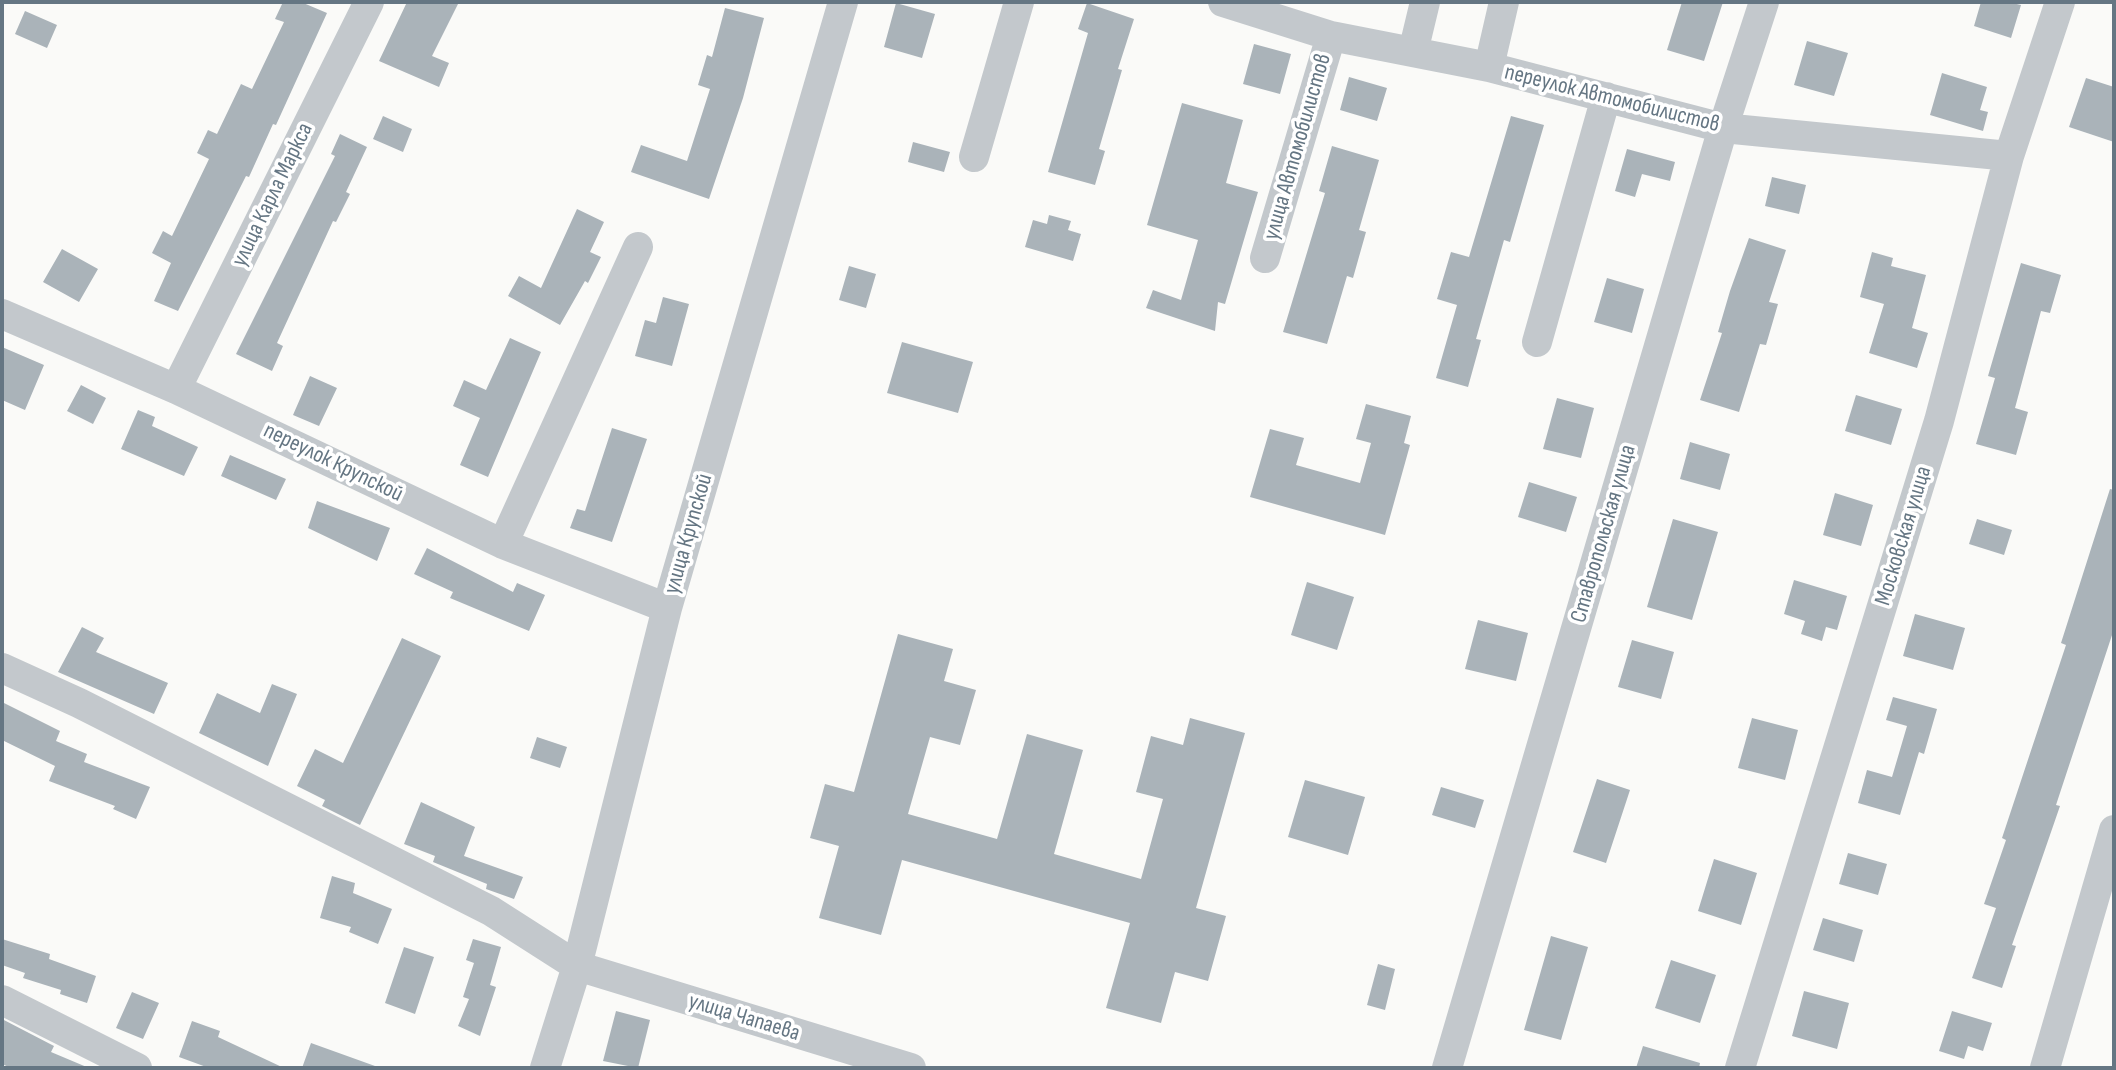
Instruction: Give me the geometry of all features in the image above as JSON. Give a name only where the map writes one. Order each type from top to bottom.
[{"type":"street","name":"улица Карла Маркса","points":[[177,388],[369,2]]},
{"type":"street","name":"улица Крупской","points":[[545,1068],[577,966],[667,608],[843,2]]},
{"type":"street","points":[[974,157],[1019,2]]},
{"type":"street","name":"переулок Автомобилистов","points":[[1223,2],[1331,36],[1489,67],[1723,128],[2009,156]]},
{"type":"street","points":[[1413,52],[1425,2]]},
{"type":"street","points":[[1489,67],[1504,2]]},
{"type":"street","name":"Ставропольская улица","points":[[1447,1068],[1723,128],[1764,2]]},
{"type":"street","name":"Московская улица","points":[[1741,1068],[1939,421],[2009,156],[2060,2]]},
{"type":"street","name":"улица Автомобилистов","points":[[1265,258],[1331,36]]},
{"type":"street","points":[[1537,342],[1605,97]]},
{"type":"street","points":[[503,544],[638,247]]},
{"type":"street","name":"переулок Крупской","points":[[2,314],[177,388],[503,544],[667,608]]},
{"type":"street","name":"улица Чапаева","points":[[2,668],[79,703],[491,911],[577,966],[836,1058],[911,1068]]},
{"type":"street","points":[[2045,1068],[2114,830]]},
{"type":"street","points":[[2,1000],[136,1068]]},
{"type":"building","points":[[283,2],[301,2],[327,13],[276,125],[273,124],[249,177],[246,176],[178,311],[154,301],[171,263],[152,253],[163,231],[172,236],[209,159],[197,153],[208,130],[217,134],[241,84],[252,89],[284,22],[275,19]]},
{"type":"building","points":[[407,2],[459,2],[432,56],[449,63],[439,87],[379,61]]},
{"type":"building","points":[[1682,2],[1723,2],[1704,61],[1667,50]]},
{"type":"building","points":[[1981,2],[2021,5],[2011,38],[1974,26]]},
{"type":"building","points":[[896,3],[935,14],[922,58],[884,47]]},
{"type":"building","points":[[1087,3],[1134,19],[1118,69],[1122,70],[1099,149],[1105,151],[1095,185],[1048,172],[1088,33],[1078,29]]},
{"type":"building","points":[[725,8],[764,18],[743,98],[709,199],[631,172],[641,145],[687,161],[710,89],[698,85],[707,55],[712,57]]},
{"type":"building","points":[[25,11],[57,25],[47,48],[15,34]]},
{"type":"building","points":[[1807,41],[1848,53],[1834,96],[1794,85]]},
{"type":"building","points":[[1254,44],[1291,54],[1280,94],[1243,84]]},
{"type":"building","points":[[1942,73],[1987,87],[1980,110],[1988,112],[1983,131],[1930,115]]},
{"type":"building","points":[[1349,77],[1387,88],[1377,121],[1340,110]]},
{"type":"building","points":[[2086,78],[2114,87],[2114,142],[2069,127]]},
{"type":"building","points":[[1182,103],[1243,120],[1226,183],[1258,192],[1225,304],[1218,302],[1215,331],[1146,308],[1153,290],[1181,300],[1198,240],[1147,225]]},
{"type":"building","points":[[383,116],[412,129],[403,152],[373,139]]},
{"type":"building","points":[[1511,116],[1544,125],[1510,242],[1504,240],[1476,339],[1481,340],[1468,387],[1436,378],[1457,305],[1437,299],[1451,252],[1469,257]]},
{"type":"building","points":[[340,134],[367,147],[346,192],[350,194],[336,222],[333,221],[277,343],[283,346],[272,371],[236,354],[335,156],[331,154]]},
{"type":"building","points":[[913,142],[950,152],[944,172],[908,162]]},
{"type":"building","points":[[1332,146],[1379,160],[1359,230],[1366,232],[1353,278],[1347,276],[1327,344],[1283,332],[1325,193],[1319,191]]},
{"type":"building","points":[[1627,149],[1675,162],[1670,181],[1642,174],[1635,197],[1615,191]]},
{"type":"building","points":[[1772,177],[1806,185],[1799,214],[1765,206]]},
{"type":"building","points":[[577,209],[604,222],[590,252],[601,257],[588,283],[585,281],[560,325],[508,296],[519,276],[541,288]]},
{"type":"building","points":[[1049,215],[1071,221],[1068,230],[1081,234],[1073,261],[1025,247],[1033,220],[1047,224]]},
{"type":"building","points":[[1749,238],[1786,250],[1769,302],[1778,304],[1766,345],[1760,344],[1739,412],[1700,400],[1722,333],[1718,332],[1730,291]]},
{"type":"building","points":[[62,249],[98,269],[79,302],[43,282]]},
{"type":"building","points":[[1872,252],[1893,258],[1891,266],[1926,275],[1912,328],[1928,333],[1917,368],[1869,353],[1884,304],[1860,297]]},
{"type":"building","points":[[2021,263],[2061,275],[2050,313],[2041,311],[2015,408],[2028,412],[2016,455],[1976,444],[1995,378],[1988,376]]},
{"type":"building","points":[[849,266],[876,274],[866,308],[839,300]]},
{"type":"building","points":[[1607,278],[1644,289],[1632,333],[1594,322]]},
{"type":"building","points":[[663,297],[689,304],[672,366],[635,356],[645,320],[656,323]]},
{"type":"building","points":[[510,338],[541,352],[488,477],[460,465],[480,418],[453,406],[464,380],[486,390]]},
{"type":"building","points":[[902,342],[973,362],[958,413],[887,393]]},
{"type":"building","points":[[2,347],[44,365],[25,410],[2,400]]},
{"type":"building","points":[[310,376],[337,388],[319,426],[293,415]]},
{"type":"building","points":[[81,385],[106,398],[93,424],[67,411]]},
{"type":"building","points":[[1856,395],[1902,409],[1891,445],[1845,431]]},
{"type":"building","points":[[1557,398],[1594,408],[1581,458],[1543,449]]},
{"type":"building","points":[[1366,404],[1411,416],[1404,443],[1410,445],[1385,535],[1250,497],[1270,429],[1304,438],[1296,465],[1360,483],[1371,443],[1356,439]]},
{"type":"building","points":[[138,410],[155,417],[152,426],[198,447],[184,476],[121,449]]},
{"type":"building","points":[[612,428],[647,439],[612,542],[570,528],[577,509],[585,511]]},
{"type":"building","points":[[1690,442],[1730,454],[1720,490],[1680,479]]},
{"type":"building","points":[[230,455],[286,479],[276,500],[221,476]]},
{"type":"building","points":[[1529,482],[1577,497],[1566,532],[1518,517]]},
{"type":"building","points":[[2110,489],[2114,490],[2114,629],[2056,805],[2060,806],[2012,945],[2016,946],[2002,988],[1972,978],[1996,908],[1984,904],[2006,840],[2002,838],[2066,645],[2061,643]]},
{"type":"building","points":[[1835,493],[1873,505],[1861,546],[1823,535]]},
{"type":"building","points":[[317,501],[390,528],[377,561],[308,528]]},
{"type":"building","points":[[1673,519],[1718,532],[1692,620],[1647,607]]},
{"type":"building","points":[[1977,519],[2012,530],[2004,555],[1969,544]]},
{"type":"building","points":[[427,548],[513,592],[517,583],[545,595],[529,631],[450,598],[453,592],[414,574]]},
{"type":"building","points":[[1794,580],[1847,596],[1837,630],[1826,627],[1822,641],[1801,634],[1805,621],[1784,614]]},
{"type":"building","points":[[1307,582],[1354,597],[1337,650],[1291,635]]},
{"type":"building","points":[[1915,614],[1965,628],[1953,670],[1903,656]]},
{"type":"building","points":[[1478,620],[1528,633],[1516,681],[1465,669]]},
{"type":"building","points":[[82,627],[104,638],[96,652],[168,683],[154,714],[58,672]]},
{"type":"building","points":[[898,634],[953,649],[944,681],[976,690],[960,745],[930,737],[908,814],[997,839],[1027,734],[1083,750],[1054,854],[1141,879],[1163,799],[1136,792],[1151,736],[1183,745],[1190,718],[1245,733],[1196,908],[1226,916],[1208,981],[1175,972],[1161,1023],[1106,1008],[1130,923],[902,860],[881,935],[819,918],[839,846],[810,838],[825,784],[854,792]]},
{"type":"building","points":[[402,638],[441,656],[360,825],[322,806],[325,800],[297,786],[315,749],[343,763]]},
{"type":"building","points":[[1632,640],[1674,652],[1661,699],[1618,687]]},
{"type":"building","points":[[272,684],[297,694],[268,766],[199,733],[217,693],[260,713]]},
{"type":"building","points":[[1893,697],[1937,709],[1924,754],[1919,752],[1900,815],[1858,803],[1867,770],[1892,777],[1907,726],[1886,720]]},
{"type":"building","points":[[2,702],[60,731],[56,741],[87,754],[84,762],[150,787],[136,819],[113,809],[115,806],[49,781],[55,766],[2,740]]},
{"type":"building","points":[[1752,718],[1798,730],[1785,780],[1738,768]]},
{"type":"building","points":[[537,737],[567,747],[560,768],[530,758]]},
{"type":"building","points":[[1597,779],[1630,790],[1606,863],[1573,852]]},
{"type":"building","points":[[1305,780],[1365,797],[1348,855],[1288,837]]},
{"type":"building","points":[[1441,787],[1484,800],[1475,828],[1432,815]]},
{"type":"building","points":[[421,802],[475,827],[464,856],[523,877],[514,899],[486,889],[487,884],[433,862],[435,856],[404,844]]},
{"type":"building","points":[[1848,853],[1887,864],[1878,895],[1839,884]]},
{"type":"building","points":[[1714,859],[1757,873],[1741,925],[1698,911]]},
{"type":"building","points":[[332,876],[355,883],[353,893],[392,909],[378,944],[349,932],[351,927],[320,918]]},
{"type":"building","points":[[1823,918],[1863,930],[1854,962],[1813,950]]},
{"type":"building","points":[[1551,936],[1588,947],[1561,1040],[1524,1030]]},
{"type":"building","points":[[2,939],[50,954],[49,959],[96,976],[87,1003],[60,994],[61,990],[23,978],[25,973],[2,965]]},
{"type":"building","points":[[473,939],[501,947],[490,985],[496,987],[480,1036],[458,1026],[469,999],[463,997],[474,963],[466,960]]},
{"type":"building","points":[[404,947],[434,957],[415,1014],[385,1003]]},
{"type":"building","points":[[1671,960],[1716,975],[1700,1023],[1655,1008]]},
{"type":"building","points":[[1378,964],[1395,969],[1385,1010],[1367,1005]]},
{"type":"building","points":[[1804,991],[1849,1003],[1837,1049],[1792,1036]]},
{"type":"building","points":[[132,992],[159,1003],[143,1039],[116,1028]]},
{"type":"building","points":[[616,1011],[650,1020],[638,1068],[603,1061]]},
{"type":"building","points":[[1952,1011],[1992,1023],[1983,1051],[1968,1046],[1964,1059],[1939,1051]]},
{"type":"building","points":[[2,1019],[54,1046],[51,1052],[89,1068],[11,1068],[2,1064]]},
{"type":"building","points":[[192,1021],[220,1031],[218,1037],[284,1068],[209,1068],[179,1057]]},
{"type":"building","points":[[311,1043],[375,1066],[375,1068],[302,1068]]},
{"type":"building","points":[[1643,1046],[1700,1063],[1699,1068],[1636,1068]]}]
